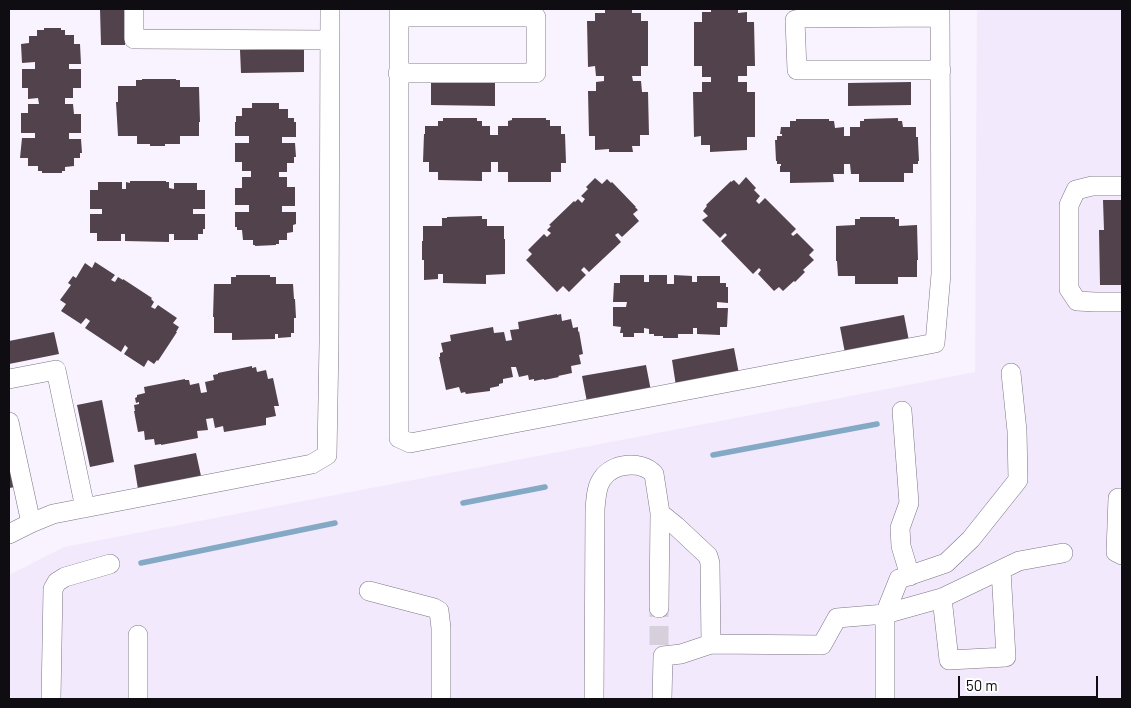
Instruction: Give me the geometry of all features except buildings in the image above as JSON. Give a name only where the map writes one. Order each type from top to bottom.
[{"type":"street","points":[[134,9],[134,39],[330,40]]},
{"type":"street","points":[[9,534],[31,522],[53,514],[312,464],[327,456],[330,9]]},
{"type":"street","points":[[398,73],[536,73],[536,17],[399,13],[398,73],[399,438],[410,443],[935,342],[941,274],[940,13],[804,18],[795,20],[797,70],[940,70]]},
{"type":"street","points":[[1122,186],[1092,186],[1076,190],[1069,205],[1069,289],[1078,301],[1122,302]]},
{"type":"street","points":[[9,379],[56,370],[85,508]]},
{"type":"street","points":[[884,699],[885,614],[899,579],[946,563],[971,539],[1018,480],[1017,431],[1010,373]]},
{"type":"street","points":[[902,411],[909,504],[900,528],[901,546],[910,576]]},
{"type":"street","points":[[9,422],[31,522]]},
{"type":"street","points":[[594,699],[595,509],[600,480],[609,470],[618,467],[635,465],[649,469],[654,474],[660,514],[659,608]]},
{"type":"street","points":[[1122,498],[1118,498],[1116,552],[1122,555]]},
{"type":"street","points":[[660,514],[676,526],[708,556],[710,563],[711,644]]},
{"type":"street","points":[[662,699],[661,651],[681,654],[711,644],[822,644],[837,618],[885,614],[942,598],[1020,561],[1063,553]]},
{"type":"street","points":[[51,699],[52,589],[64,577],[110,564]]},
{"type":"street","points":[[942,598],[950,660],[1006,657],[1001,570]]},
{"type":"street","points":[[369,592],[434,608],[439,612],[441,628],[441,699]]},
{"type":"street","points":[[138,636],[138,699]]},
{"type":"shaded area","points":[[977,9],[1122,9],[1122,699],[9,699],[9,575],[64,547],[975,372]]},
{"type":"waterway","points":[[713,455],[877,424]]},
{"type":"waterway","points":[[463,503],[545,487]]},
{"type":"waterway","points":[[141,563],[335,523]]},
{"type":"tunnel","points":[[659,608],[659,645]]}]
